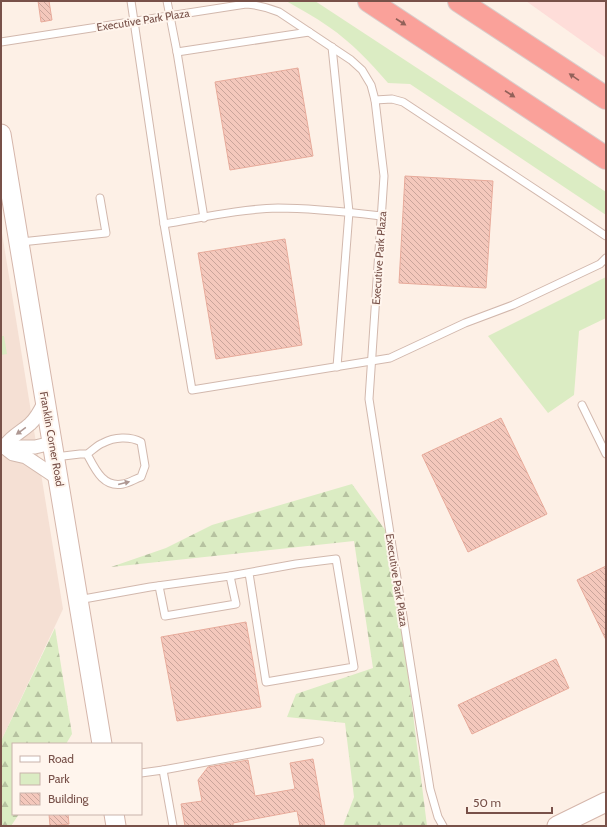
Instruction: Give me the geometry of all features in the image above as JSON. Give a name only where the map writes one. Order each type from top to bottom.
[{"type":"highway","points":[[369,1],[606,158]]},
{"type":"highway","points":[[459,1],[606,98]]},
{"type":"main road","name":"Franklin Corner Road","points":[[1,134],[102,743]]},
{"type":"main road","points":[[557,826],[606,802]]},
{"type":"main road","points":[[114,815],[116,826]]},
{"type":"street","points":[[2,447],[10,438],[31,423],[40,412],[45,401]]},
{"type":"street","points":[[2,447],[30,447],[54,450]]},
{"type":"street","points":[[2,447],[13,454],[26,457],[59,479]]},
{"type":"lane","points":[[131,1],[164,224],[192,390],[390,358],[465,324],[513,305],[600,264],[606,258]]},
{"type":"lane","points":[[167,1],[177,52],[204,218]]},
{"type":"lane","name":"Executive Park Plaza","points":[[1,42],[169,16],[232,4],[267,6],[279,12],[352,60],[362,70],[371,85],[375,100],[384,176],[369,399],[430,789],[438,817],[444,826]]},
{"type":"lane","points":[[177,52],[308,32]]},
{"type":"lane","points":[[332,47],[349,212],[337,366]]},
{"type":"lane","points":[[375,100],[392,99],[403,102],[606,236]]},
{"type":"lane","points":[[18,243],[106,233],[100,198]]},
{"type":"lane","points":[[164,224],[236,212],[277,208],[320,209],[382,216]]},
{"type":"lane","points":[[582,405],[606,454]]},
{"type":"lane","points":[[54,450],[87,454],[103,443],[123,437],[141,442],[146,466],[141,477],[122,484],[110,484],[103,480],[87,454]]},
{"type":"lane","points":[[78,600],[249,573],[296,564],[336,559],[354,667],[266,682],[249,573]]},
{"type":"lane","points":[[159,586],[165,616],[236,604],[230,576]]},
{"type":"lane","points":[[142,774],[320,741]]},
{"type":"lane","points":[[163,770],[173,826]]},
{"type":"shaded area","points":[[526,1],[606,1],[606,58]]},
{"type":"shaded area","points":[[1,227],[63,609],[1,741]]},
{"type":"green space","points":[[286,1],[315,1],[606,192],[606,215],[410,84],[388,83],[345,39],[318,20]]},
{"type":"green space","points":[[606,277],[606,318],[579,331],[574,395],[548,413],[488,336]]},
{"type":"green space","points":[[1,336],[4,336],[7,354],[1,355]]},
{"type":"green space","points":[[352,484],[391,538],[427,826],[343,826],[354,797],[345,723],[287,717],[296,694],[373,668],[354,541],[111,567],[166,548],[212,525]]},
{"type":"green space","points":[[55,628],[72,734],[67,743],[12,743],[12,815],[18,815],[11,826],[1,826],[1,741]]},
{"type":"building","points":[[38,1],[49,1],[52,20],[41,22]]},
{"type":"building","points":[[298,68],[313,156],[230,170],[215,82]]},
{"type":"building","points":[[405,176],[493,181],[486,288],[399,283]]},
{"type":"building","points":[[285,239],[302,345],[216,359],[198,253]]},
{"type":"building","points":[[501,418],[547,514],[468,552],[422,455]]},
{"type":"building","points":[[606,566],[606,640],[577,580]]},
{"type":"building","points":[[246,622],[261,707],[177,721],[161,637]]},
{"type":"building","points":[[556,659],[569,688],[472,734],[458,705]]},
{"type":"building","points":[[313,759],[325,826],[300,826],[297,811],[233,823],[233,826],[185,826],[181,804],[202,801],[198,780],[208,767],[248,760],[255,796],[295,789],[290,763]]},
{"type":"building","points":[[49,815],[68,815],[69,824],[50,826]]}]
